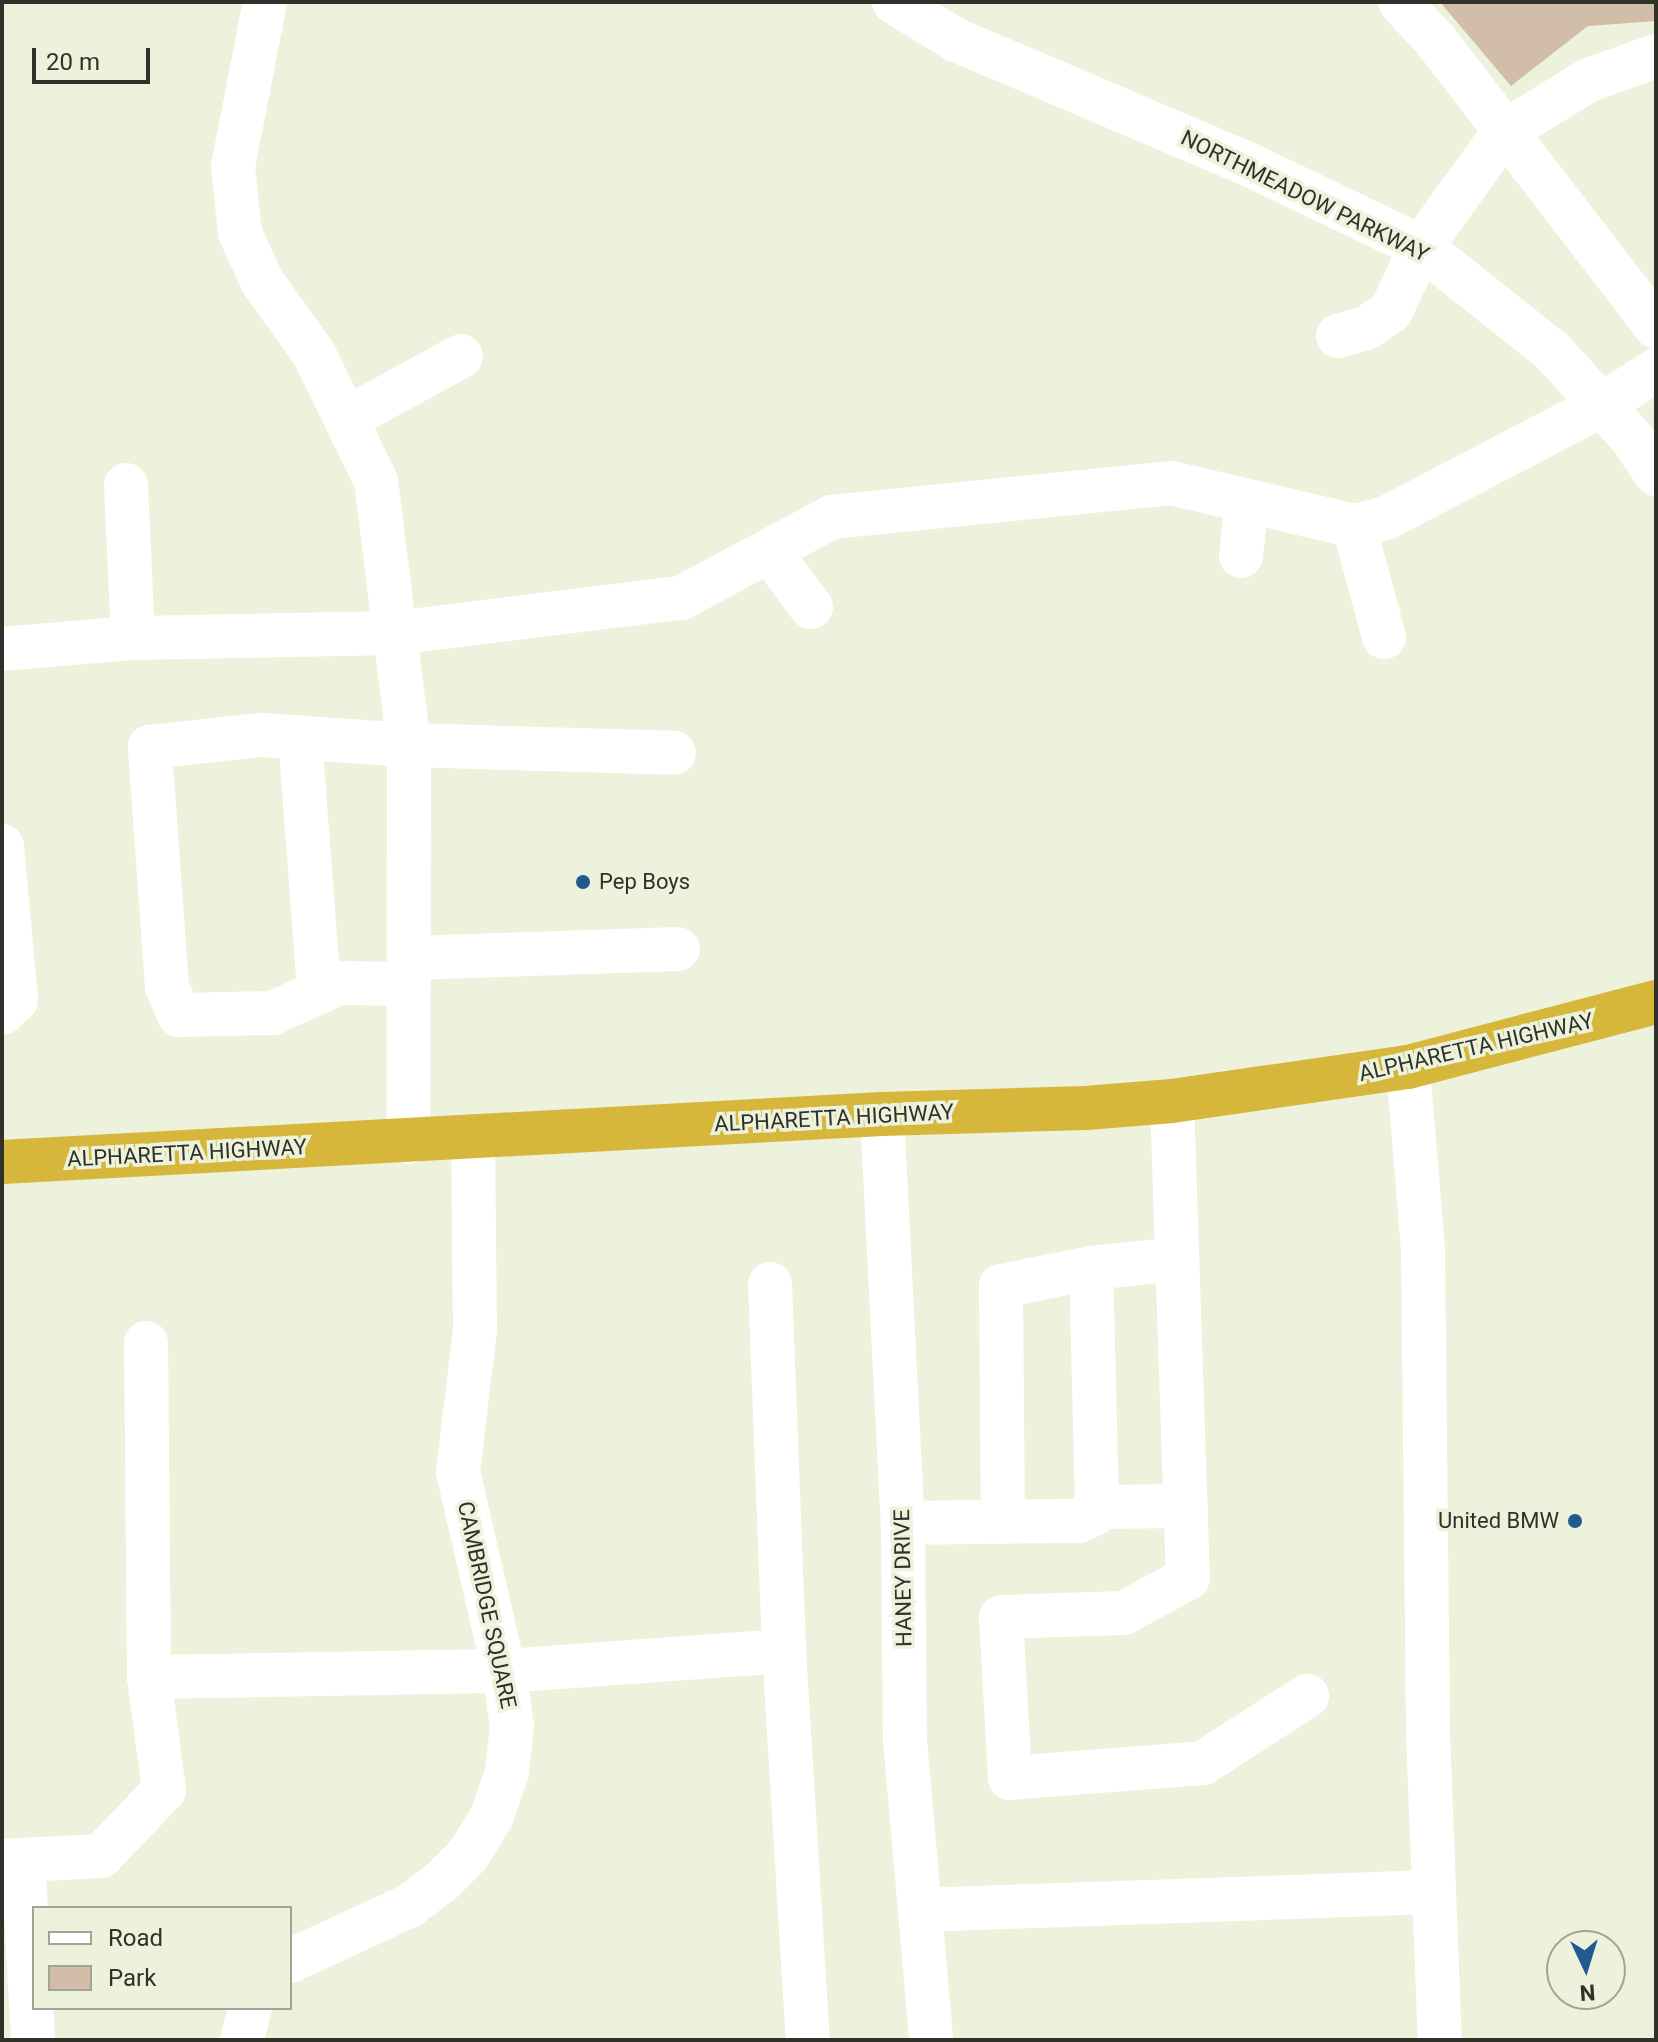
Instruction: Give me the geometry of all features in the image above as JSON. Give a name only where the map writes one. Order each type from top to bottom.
[{"type":"highway","name":"ALPHARETTA HIGHWAY","points":[[2,1162],[882,1114],[1086,1108],[1172,1101],[1408,1067],[1656,1002]]},
{"type":"street","points":[[265,2],[233,167],[240,233],[262,281],[314,354],[376,481],[409,745],[408,1142]]},
{"type":"street","name":"NORTHMEADOW PARKWAY","points":[[894,2],[956,40],[1250,165],[1421,247],[1552,351],[1631,437],[1656,474]]},
{"type":"street","points":[[1400,2],[1436,41],[1656,327]]},
{"type":"street","points":[[1338,336],[1366,328],[1391,311],[1421,247],[1504,132],[1589,80],[1656,56]]},
{"type":"street","points":[[346,419],[461,356]]},
{"type":"street","points":[[2,649],[133,638],[394,633],[681,598],[832,517],[1171,483],[1354,526],[1386,518],[1602,405],[1656,370]]},
{"type":"street","points":[[126,485],[133,638]]},
{"type":"street","points":[[1241,556],[1247,501]]},
{"type":"street","points":[[1354,526],[1384,637]]},
{"type":"street","points":[[769,551],[811,607]]},
{"type":"street","points":[[674,753],[409,745],[261,735],[150,747],[167,987],[179,1015],[273,1013],[339,983],[409,971],[678,949]]},
{"type":"street","points":[[300,737],[319,992]]},
{"type":"street","points":[[2,846],[16,1000],[2,1013]]},
{"type":"street","points":[[1408,1067],[1423,1249],[1432,1892],[1440,2040]]},
{"type":"street","points":[[1172,1101],[1188,1578],[1124,1613],[1001,1617],[1010,1778],[1203,1763],[1307,1696]]},
{"type":"street","name":"HANEY DRIVE","points":[[882,1114],[903,1523],[905,1740],[931,2040]]},
{"type":"street","name":"CAMBRIDGE SQUARE","points":[[292,1960],[409,1906],[440,1883],[468,1855],[492,1816],[507,1772],[512,1726],[504,1671],[458,1472],[475,1329],[473,1138]]},
{"type":"street","points":[[1003,1522],[1001,1286],[1091,1268],[1177,1259]]},
{"type":"street","points":[[903,1523],[1079,1521],[1088,1519],[1097,1507],[1091,1268]]},
{"type":"street","points":[[770,1284],[784,1651],[808,2040]]},
{"type":"street","points":[[33,2040],[12,1861],[101,1856],[164,1790],[149,1677],[146,1343]]},
{"type":"street","points":[[1097,1507],[1186,1506]]},
{"type":"street","points":[[149,1677],[504,1671],[784,1651]]},
{"type":"street","points":[[920,1910],[1432,1892]]},
{"type":"street","points":[[242,2040],[250,2010]]},
{"type":"green space","points":[[1440,2],[1656,2],[1656,21],[1588,26],[1511,86]]},
{"type":"place","name":"Pep Boys","points":[[583,882]]},
{"type":"place","name":"United BMW","points":[[1575,1521]]}]
